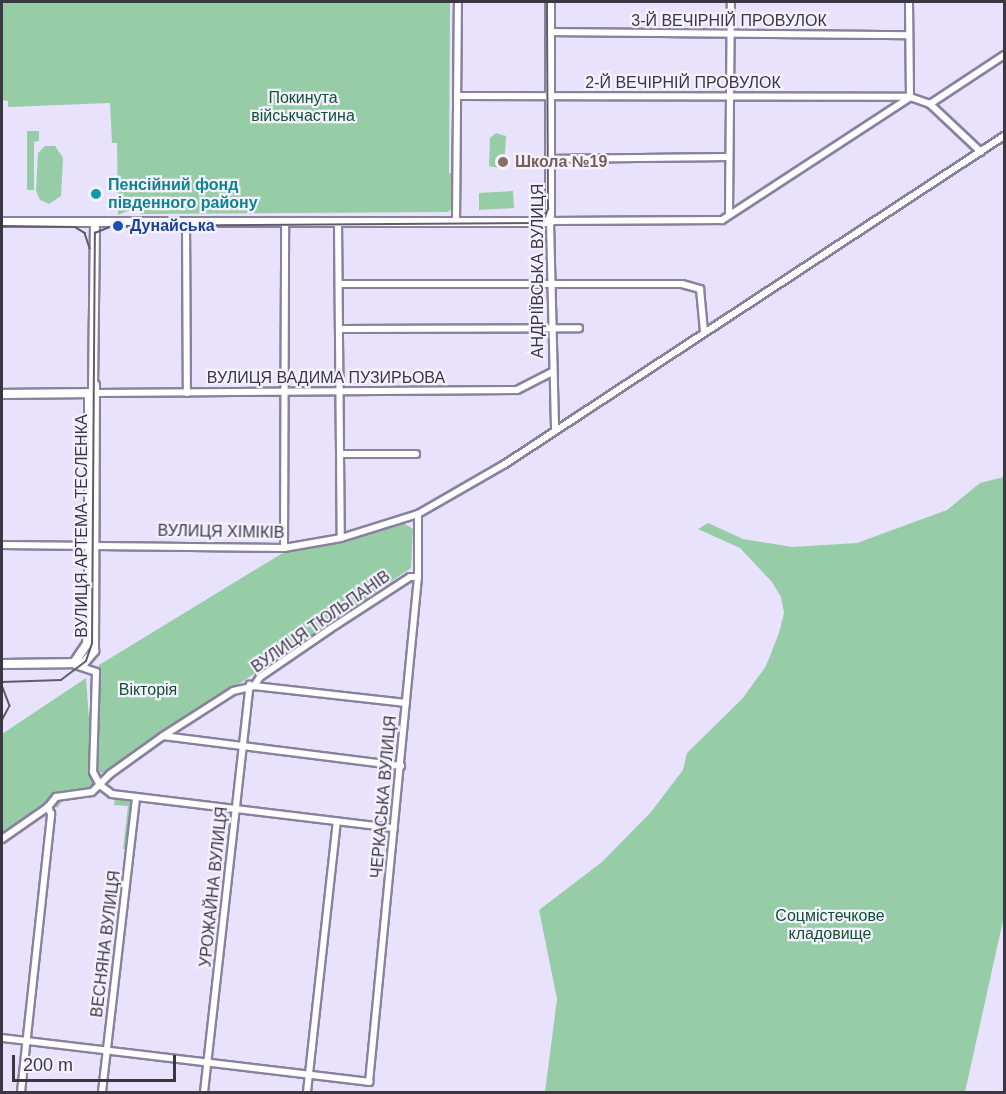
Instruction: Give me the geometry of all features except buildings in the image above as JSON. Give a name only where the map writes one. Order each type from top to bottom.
[{"type":"street","points":[[456,222],[458,2]]},
{"type":"street","name":"АНДРІЇВСЬКА ВУЛИЦЯ","points":[[550,2],[551,328],[555,430]]},
{"type":"street","points":[[729,213],[727,157],[732,97],[731,2]]},
{"type":"street","points":[[2,222],[285,224],[722,220],[729,213],[896,110],[910,97],[909,2]]},
{"type":"street","name":"3-Й ВЕЧІРНІЙ ПРОВУЛОК","points":[[549,32],[732,36],[909,35]]},
{"type":"street","points":[[981,152],[930,104],[1005,55]]},
{"type":"street","name":"2-Й ВЕЧІРНІЙ ПРОВУЛОК","points":[[457,96],[910,97],[930,104]]},
{"type":"street","name":"ВУЛИЦЯ ХІМІКІВ","points":[[2,545],[284,548],[341,538],[418,514],[470,486],[1005,136]]},
{"type":"street","points":[[550,159],[727,157]]},
{"type":"street","name":"ВУЛИЦЯ АРТЕМА ТЕСЛЕНКА","points":[[72,664],[80,660],[87,644],[92,547],[95,222]]},
{"type":"street","points":[[186,222],[187,393]]},
{"type":"street","points":[[338,222],[342,391],[341,538]]},
{"type":"street","points":[[284,548],[285,224]]},
{"type":"street","points":[[340,284],[696,286],[701,295],[704,331]]},
{"type":"street","points":[[340,329],[579,328]]},
{"type":"street","name":"ВУЛИЦЯ ВАДИМА ПУЗИРЬОВА","points":[[2,394],[93,391],[286,393],[517,390],[552,372]]},
{"type":"street","points":[[342,454],[416,454]]},
{"type":"street","name":"ЧЕРКАСЬКА ВУЛИЦЯ","points":[[309,1075],[369,1082],[418,577],[418,514]]},
{"type":"street","name":"ВУЛИЦЯ ТЮЛЬПАНІВ","points":[[2,838],[48,807],[56,797],[92,792],[101,787],[163,736],[233,691],[252,685],[260,677],[396,586],[418,577]]},
{"type":"street","points":[[2,664],[72,664],[96,672],[93,772],[101,787],[112,794],[394,828]]},
{"type":"street","points":[[252,685],[406,703]]},
{"type":"street","name":"УРОЖАЙНА ВУЛИЦЯ","points":[[204,1092],[237,810],[242,748],[252,685]]},
{"type":"street","points":[[163,736],[242,748],[401,766]]},
{"type":"street","name":"ВЕСНЯНА ВУЛИЦЯ","points":[[102,1092],[136,798]]},
{"type":"street","points":[[21,1092],[51,814],[48,807]]},
{"type":"street","points":[[307,1092],[337,822]]},
{"type":"street","points":[[2,1038],[309,1075]]},
{"type":"green space","name":"Покинута військчастина","points":[[2,2],[450,2],[449,173],[454,174],[453,208],[448,212],[140,214],[139,198],[130,197],[130,210],[118,215],[117,143],[112,143],[110,103],[8,107],[8,101],[2,100]]},
{"type":"green space","points":[[27,131],[39,131],[39,141],[34,142],[34,190],[27,190]]},
{"type":"green space","points":[[496,133],[506,136],[504,169],[489,166],[490,138]]},
{"type":"green space","points":[[45,146],[55,146],[63,158],[61,196],[49,204],[40,200],[36,191],[38,153]]},
{"type":"green space","points":[[513,191],[514,208],[479,210],[479,193]]},
{"type":"green space","name":"Соцмістечкове кладовище","points":[[1004,477],[1004,916],[965,1092],[545,1092],[557,999],[539,910],[602,862],[651,812],[683,770],[687,753],[743,698],[766,666],[779,633],[784,613],[781,597],[772,582],[740,548],[698,529],[708,523],[743,539],[792,547],[857,543],[947,510],[980,483]]},
{"type":"green space","name":"Вікторія","points":[[402,522],[413,529],[411,568],[156,740],[102,773],[96,771],[99,665],[286,551],[325,544]]},
{"type":"green space","name":"Вікторія","points":[[86,678],[94,788],[73,800],[64,799],[57,808],[55,805],[45,811],[48,817],[43,816],[16,835],[14,832],[2,837],[2,734]]},
{"type":"green space","points":[[115,798],[133,802],[128,850],[123,849],[128,806],[114,805]]},
{"type":"tram line","points":[[2,682],[61,680],[86,661],[92,644],[95,233],[112,226],[536,223],[545,217],[548,209],[547,2]]},
{"type":"tram line","points":[[2,226],[75,227],[85,233],[90,248]]},
{"type":"tram line","points":[[2,685],[10,706],[2,721]]},
{"type":"place","name":"Школа №19","points":[[503,162]]},
{"type":"place","name":"Пенсійний фонд південного району","points":[[96,194]]},
{"type":"place","name":"Дунайська","points":[[118,226]]}]
